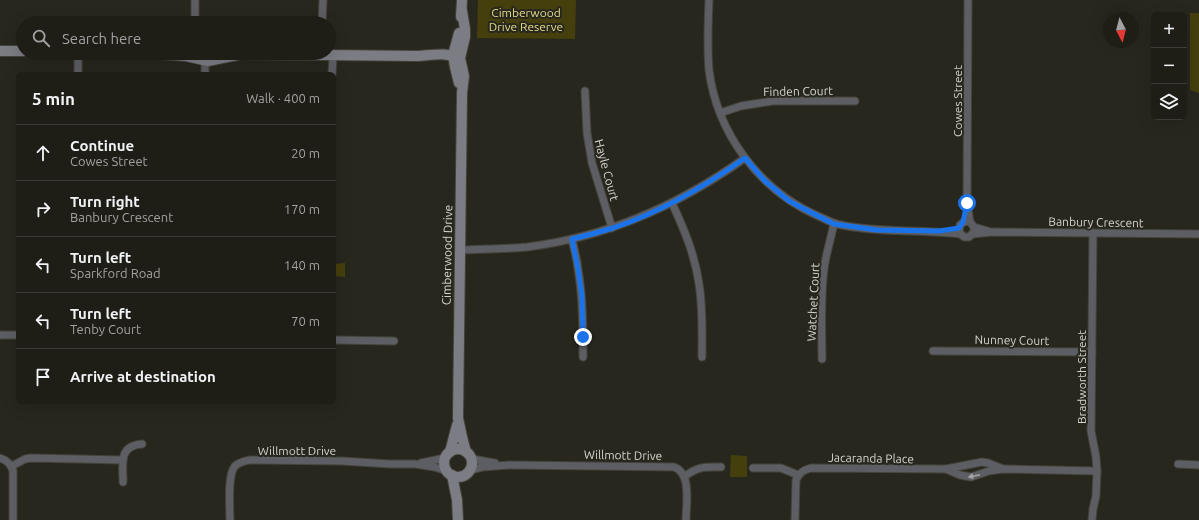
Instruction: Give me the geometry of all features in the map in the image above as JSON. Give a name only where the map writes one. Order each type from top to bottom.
[{"type":"street","points":[[195,0],[195,16]]},
{"type":"street","points":[[322,16],[323,0]]},
{"type":"street","name":"Cimberwood Drive","points":[[448,455],[455,436],[458,418],[462,93],[464,76],[456,57],[465,38],[462,0]]},
{"type":"street","name":"Banbury Crescent","points":[[709,0],[709,69],[720,113],[730,134],[745,158],[765,181],[789,201],[834,224],[877,230],[939,231],[967,228],[992,232],[1199,234]]},
{"type":"street","name":"Cowes Street","points":[[967,228],[968,0]]},
{"type":"street","points":[[0,51],[16,51]]},
{"type":"street","points":[[336,54],[418,56],[443,54],[456,57]]},
{"type":"street","points":[[78,60],[78,72]]},
{"type":"street","points":[[205,60],[205,72]]},
{"type":"street","points":[[326,60],[331,72]]},
{"type":"street","name":"Hayle Court","points":[[585,92],[586,133],[590,158],[612,228]]},
{"type":"street","name":"Finden Court","points":[[720,113],[741,106],[773,101],[855,101]]},
{"type":"street","points":[[460,250],[526,247],[572,239],[612,228],[672,203],[720,176],[745,158]]},
{"type":"street","points":[[672,203],[686,233],[699,283],[702,313],[702,357]]},
{"type":"street","name":"Watchet Court","points":[[822,359],[822,299],[824,269],[834,224]]},
{"type":"street","name":"Bradworth Street","points":[[1092,520],[1096,496],[1097,470],[1091,431],[1093,233]]},
{"type":"street","points":[[572,239],[582,296],[583,357]]},
{"type":"street","points":[[0,335],[16,335]]},
{"type":"street","points":[[336,340],[394,341]]},
{"type":"street","name":"Nunney Court","points":[[933,351],[1092,352]]},
{"type":"street","name":"Cimberwood Drive","points":[[458,418],[462,437],[469,455]]},
{"type":"street","points":[[123,482],[123,460],[128,447],[142,444]]},
{"type":"street","points":[[457,500],[472,462],[469,455],[458,449],[448,455],[445,466],[449,473],[457,500],[458,520]]},
{"type":"street","name":"Willmott Drive","points":[[415,464],[448,455]]},
{"type":"street","name":"Willmott Drive","points":[[469,455],[482,462],[509,465]]},
{"type":"street","points":[[0,458],[6,460],[12,466],[14,478],[13,520]]},
{"type":"street","points":[[12,466],[25,459],[31,458],[123,460]]},
{"type":"street","name":"Willmott Drive","points":[[230,520],[231,474],[236,466],[244,461],[342,461],[415,464],[434,467],[449,473]]},
{"type":"street","name":"Jacaranda Place","points":[[798,475],[806,469],[812,468],[946,469],[982,462],[1003,469]]},
{"type":"street","points":[[1178,464],[1199,466]]},
{"type":"street","name":"Willmott Drive","points":[[468,472],[483,467],[509,465],[667,467],[682,471],[684,476]]},
{"type":"street","points":[[686,520],[686,484],[684,476],[697,468],[721,467]]},
{"type":"street","points":[[753,468],[781,468],[798,475],[795,486],[795,520]]},
{"type":"street","name":"Jacaranda Place","points":[[946,469],[960,475],[971,477],[988,471],[1003,469],[1097,470]]},
{"type":"street","points":[[449,473],[460,477],[468,472]]},
{"type":"green space","name":"Cimberwood Drive Reserve","points":[[478,0],[576,0],[575,39],[477,38]]},
{"type":"green space","points":[[1190,13],[1199,13],[1199,93],[1190,90]]},
{"type":"green space","points":[[345,263],[345,277],[336,276],[336,264]]},
{"type":"green space","points":[[731,455],[747,456],[747,477],[730,477]]},
{"type":"route","points":[[583,337],[582,296],[572,239],[612,228],[664,207],[720,176],[745,158],[765,181],[789,201],[834,224],[877,230],[939,231],[959,228],[963,222],[967,203]]}]
